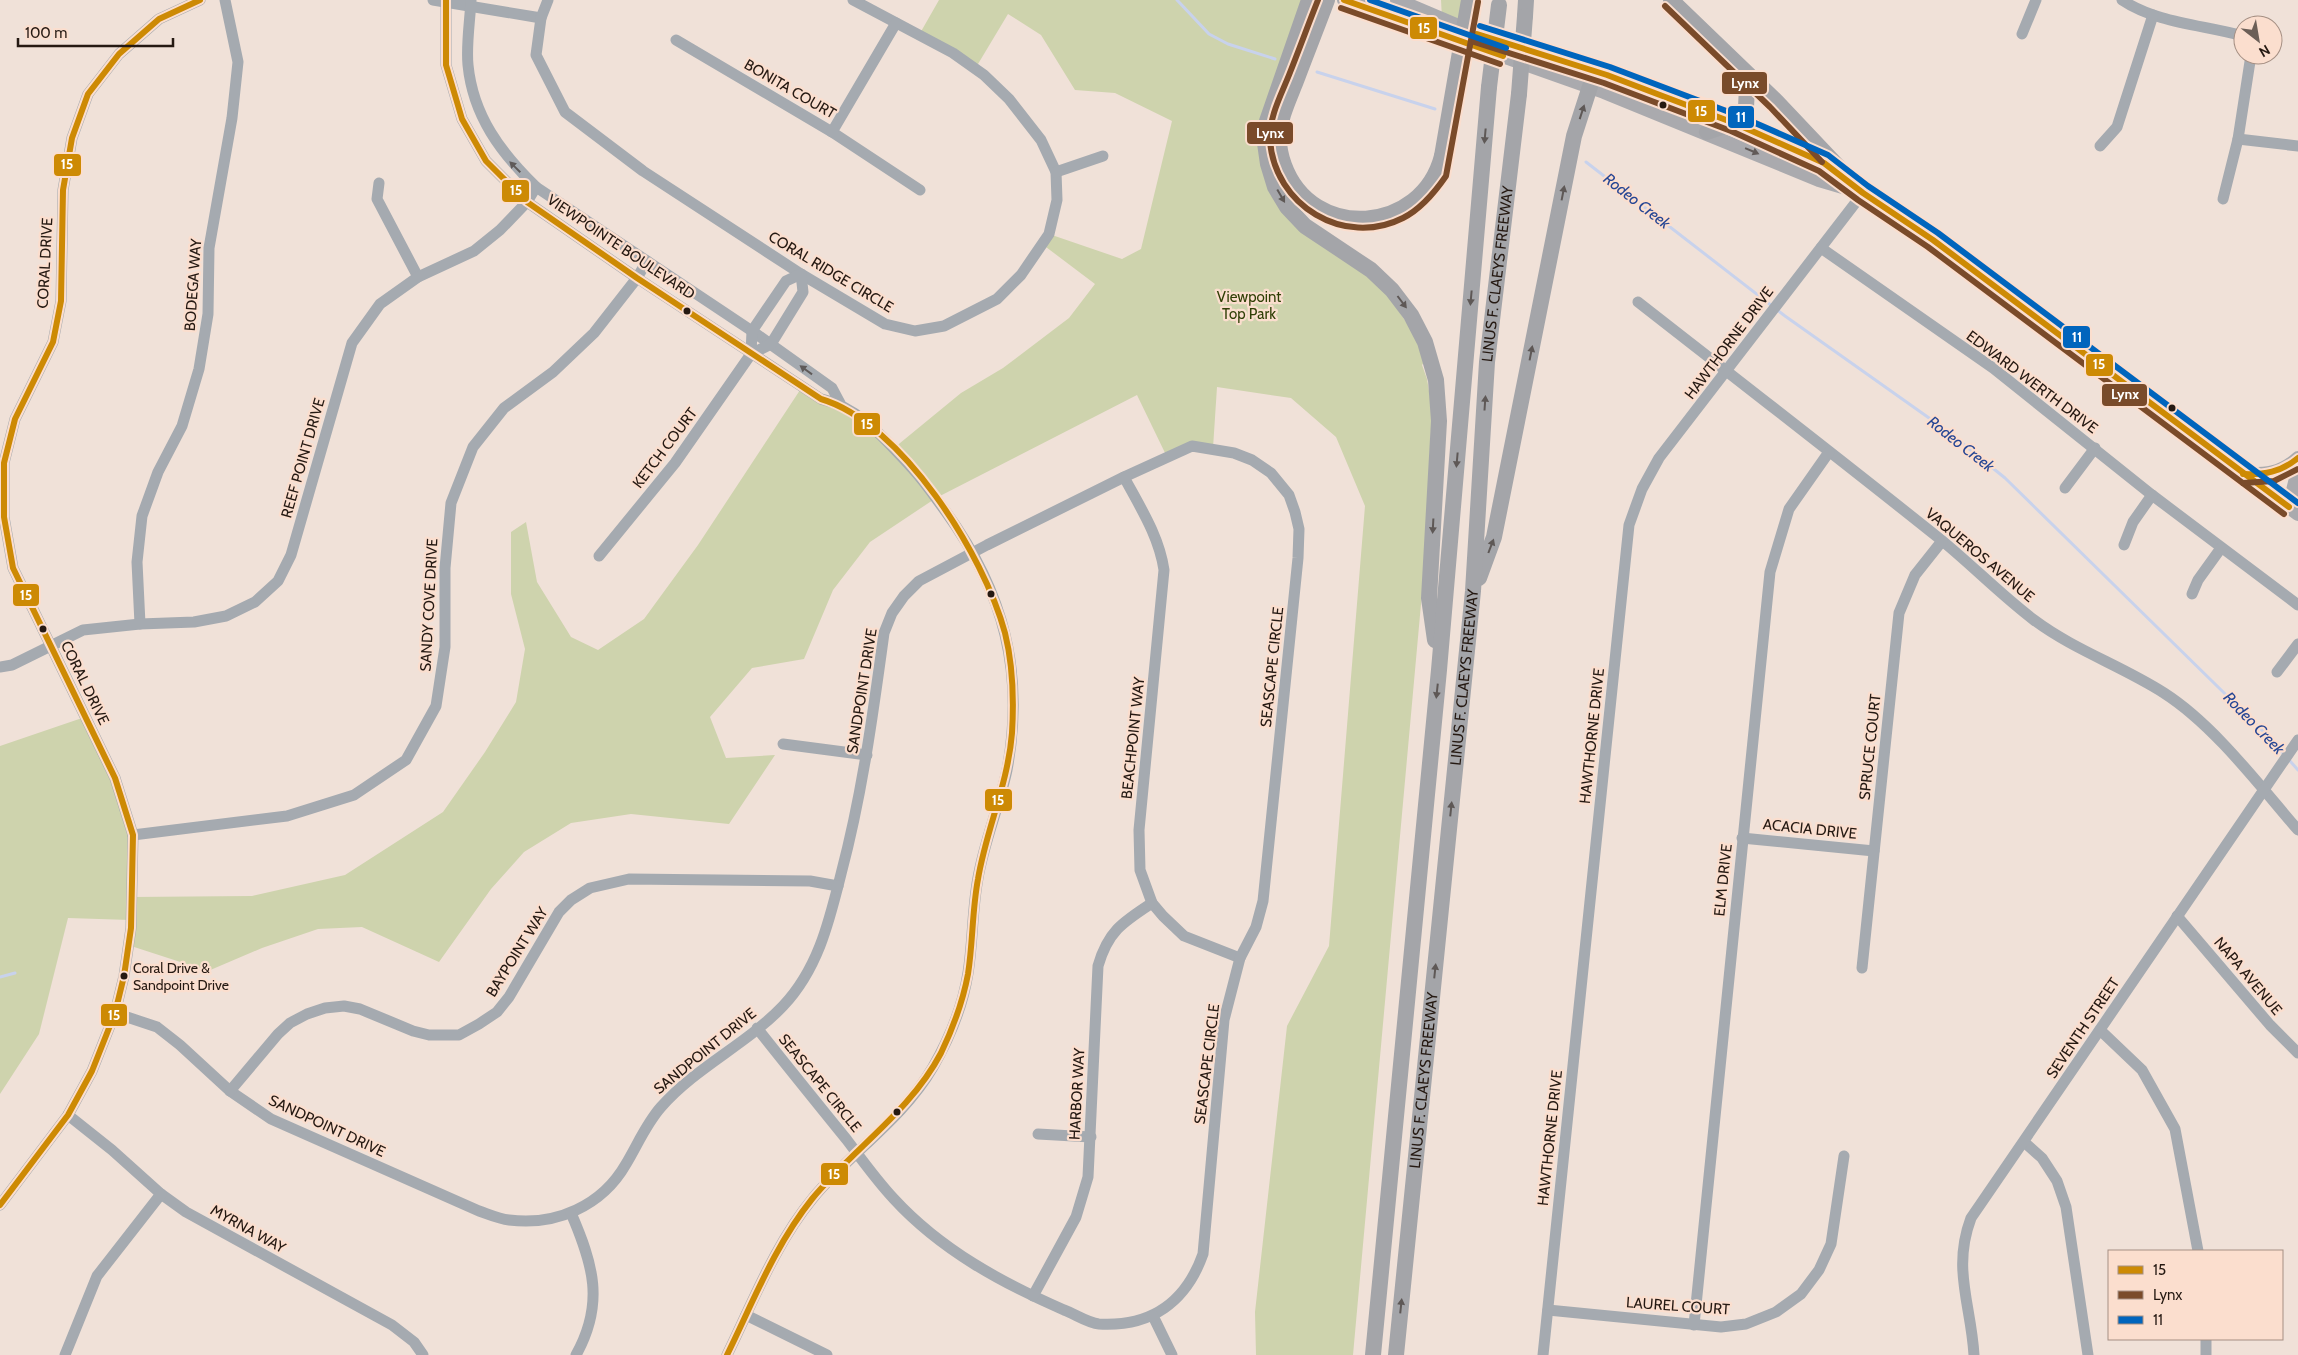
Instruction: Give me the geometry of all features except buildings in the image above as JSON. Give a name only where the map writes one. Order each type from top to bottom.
[{"type":"highway","points":[[1309,0],[1267,121],[1265,143],[1268,164],[1276,187],[1287,207],[1305,226],[1371,270],[1392,290],[1411,315],[1425,342],[1436,380],[1440,421],[1429,598],[1439,670]]},
{"type":"highway","points":[[1327,0],[1283,113],[1279,139],[1282,158],[1289,179],[1300,194],[1319,208],[1338,216],[1356,219],[1376,218],[1392,214],[1411,204],[1424,191],[1438,172],[1469,0]]},
{"type":"highway","points":[[1671,0],[1776,101],[1863,193]]},
{"type":"highway","name":"LINUS F. CLAEYS FREEWAY","points":[[1373,1355],[1439,670],[1489,87],[1499,3]]},
{"type":"highway","name":"LINUS F. CLAEYS FREEWAY","points":[[1396,1355],[1473,591],[1487,362],[1519,94],[1526,8]]},
{"type":"highway","points":[[1707,132],[1734,123],[1746,107],[1747,87],[1732,59]]},
{"type":"highway","points":[[1473,591],[1494,538],[1574,136],[1595,71]]},
{"type":"main road","points":[[1344,0],[1590,87],[1707,132],[1819,180],[1863,193]]},
{"type":"main road","points":[[1397,0],[1477,34],[1595,71],[1734,123],[1824,163],[1863,193],[1933,240],[2243,474],[2295,508],[2298,470]]},
{"type":"main road","points":[[2243,474],[2273,473],[2290,465],[2298,458]]},
{"type":"street","name":"CORAL DRIVE","points":[[0,1205],[68,1115],[92,1071],[115,1013],[124,976],[131,928],[133,835],[115,778],[13,568],[4,518],[4,462],[15,420],[53,342],[61,301],[63,190],[72,138],[88,94],[119,54],[159,19],[200,0]]},
{"type":"street","name":"BODEGA WAY","points":[[140,624],[137,562],[142,516],[158,472],[182,426],[199,368],[208,314],[209,248],[232,118],[238,62],[224,0]]},
{"type":"street","points":[[433,0],[470,3],[541,18]]},
{"type":"street","name":"CORAL RIDGE CIRCLE","points":[[548,0],[541,18],[536,54],[565,112],[643,171],[801,274],[885,324],[915,331],[944,326],[997,299],[1021,276],[1049,234],[1057,200],[1056,172],[1041,140],[1008,99],[984,76],[953,53],[854,0]]},
{"type":"street","points":[[2022,34],[2036,0]]},
{"type":"street","points":[[2122,0],[2132,7],[2153,15],[2233,34]]},
{"type":"street","name":"VIEWPOINTE BOULEVARD","points":[[446,1],[446,65],[462,119],[486,161],[527,202],[637,278],[821,399],[840,403],[874,428],[930,489],[973,552],[992,594],[1007,637],[1013,681],[1012,729],[1006,772],[978,877],[968,973],[962,999],[950,1032],[933,1067],[898,1113],[820,1190],[799,1216],[779,1250],[727,1355]]},
{"type":"street","name":"VIEWPOINTE BOULEVARD","points":[[470,3],[468,65],[476,102],[490,132],[507,158],[536,187],[752,330],[832,388],[840,403]]},
{"type":"street","points":[[2100,146],[2117,127],[2153,15]]},
{"type":"street","name":"BONITA COURT","points":[[676,40],[832,132],[896,23]]},
{"type":"street","points":[[2223,199],[2238,139],[2249,65]]},
{"type":"street","points":[[832,132],[920,190]]},
{"type":"street","points":[[2238,139],[2298,146]]},
{"type":"street","points":[[1056,172],[1103,156]]},
{"type":"street","points":[[379,183],[377,199],[418,277]]},
{"type":"street","name":"REEF POINT DRIVE","points":[[0,667],[12,665],[83,630],[140,624],[194,622],[226,616],[255,602],[278,581],[291,555],[352,343],[380,304],[418,277],[474,251],[500,230],[527,202],[536,187]]},
{"type":"street","name":"HAWTHORNE DRIVE","points":[[1543,1355],[1629,525],[1642,489],[1659,458],[1863,193]]},
{"type":"street","name":"EDWARD WERTH DRIVE","points":[[1821,248],[1993,368],[2152,495],[2298,604]]},
{"type":"street","name":"SANDY COVE DRIVE","points":[[133,835],[287,816],[354,795],[406,760],[436,706],[445,647],[445,568],[451,502],[473,447],[504,408],[553,372],[594,333],[637,278],[647,261]]},
{"type":"street","points":[[801,274],[803,292],[771,344],[750,354],[752,330],[786,281],[801,274]]},
{"type":"street","name":"VAQUEROS AVENUE","points":[[1638,302],[1942,541],[2008,600],[2055,635],[2093,657],[2134,676],[2165,694],[2190,712],[2264,790],[2298,830]]},
{"type":"street","name":"KETCH COURT","points":[[599,556],[675,463],[750,354]]},
{"type":"street","name":"SEASCAPE CIRCLE","points":[[757,1028],[894,1199],[939,1241],[987,1272],[1033,1296],[1097,1324],[1126,1323],[1153,1316],[1170,1304],[1187,1286],[1197,1271],[1203,1254],[1224,1020],[1240,958],[1256,927],[1263,901],[1298,558],[1299,529],[1297,520],[1289,495],[1271,473],[1252,460],[1234,453],[1192,446],[1124,477],[973,552]]},
{"type":"street","points":[[2065,488],[2095,448]]},
{"type":"street","name":"ELM DRIVE","points":[[1694,1325],[1770,572],[1789,509],[1829,452]]},
{"type":"street","name":"BEACHPOINT WAY","points":[[1124,477],[1155,536],[1162,553],[1164,570],[1138,830],[1140,870],[1152,903],[1184,936],[1240,958]]},
{"type":"street","points":[[2124,545],[2133,522],[2152,495]]},
{"type":"street","name":"SPRUCE COURT","points":[[1862,968],[1899,613],[1915,575],[1942,541]]},
{"type":"street","points":[[2192,594],[2198,580],[2221,548]]},
{"type":"street","name":"SANDPOINT DRIVE","points":[[115,1013],[157,1027],[180,1045],[230,1091],[271,1119],[479,1211],[507,1220],[540,1221],[572,1214],[595,1200],[614,1182],[626,1164],[644,1129],[662,1106],[782,1007],[805,980],[820,949],[855,820],[867,755],[884,633],[892,613],[904,596],[919,581],[973,552]]},
{"type":"street","points":[[2277,672],[2298,644]]},
{"type":"street","name":"SEVENTH STREET","points":[[1974,1355],[1963,1277],[1962,1256],[1964,1238],[1972,1218],[2297,742]]},
{"type":"street","points":[[783,744],[867,755]]},
{"type":"street","name":"ACACIA DRIVE","points":[[1742,838],[1874,851]]},
{"type":"street","name":"BAYPOINT WAY","points":[[230,1091],[278,1034],[290,1023],[307,1014],[325,1008],[344,1006],[360,1009],[428,1035],[459,1036],[498,1012],[509,997],[558,912],[571,900],[590,888],[629,879],[810,881],[838,886]]},
{"type":"street","name":"HARBOR WAY","points":[[1033,1296],[1076,1217],[1088,1177],[1098,966],[1110,936],[1122,923],[1152,903]]},
{"type":"street","name":"NAPA AVENUE","points":[[2177,916],[2270,1025],[2298,1053]]},
{"type":"street","points":[[2100,1030],[2142,1070],[2175,1129],[2198,1250]]},
{"type":"street","name":"MYRNA WAY","points":[[68,1115],[112,1150],[161,1194],[200,1220],[392,1324],[414,1342],[423,1355]]},
{"type":"street","points":[[1038,1134],[1091,1137]]},
{"type":"street","points":[[2024,1142],[2042,1158],[2057,1181],[2066,1207],[2088,1355]]},
{"type":"street","name":"LAUREL COURT","points":[[1548,1310],[1721,1327],[1746,1324],[1776,1312],[1801,1294],[1819,1270],[1831,1244],[1844,1156]]},
{"type":"street","points":[[65,1355],[97,1276],[161,1194]]},
{"type":"street","points":[[572,1214],[589,1256],[594,1286],[591,1318],[576,1355]]},
{"type":"street","points":[[746,1315],[827,1355]]},
{"type":"street","points":[[1153,1316],[1172,1355]]},
{"type":"street","points":[[2206,1340],[2206,1355]]},
{"type":"green space","name":"Viewpoint Top Park","points":[[939,0],[1309,0],[1265,143],[1287,207],[1371,270],[1429,356],[1422,365],[1427,379],[1432,409],[1424,571],[1353,1355],[1256,1355],[1255,1312],[1287,1026],[1329,946],[1365,506],[1336,437],[1291,398],[1217,387],[1213,448],[1192,446],[1167,457],[1137,395],[936,498],[870,542],[833,590],[804,659],[752,668],[710,717],[726,758],[775,755],[729,824],[631,814],[571,823],[524,852],[491,889],[439,962],[362,927],[318,929],[262,948],[208,971],[128,945],[130,920],[68,918],[39,1034],[0,1094],[0,746],[85,717],[133,835],[132,897],[252,896],[345,875],[443,812],[485,752],[516,702],[525,649],[511,594],[511,532],[526,522],[537,582],[571,637],[598,650],[644,619],[698,545],[802,387],[840,403],[894,448],[961,393],[1003,368],[1069,318],[1095,284],[1042,244],[1049,234],[1122,259],[1141,249],[1172,121],[1115,93],[1075,90],[1041,35],[1008,14],[975,69],[919,35]]},
{"type":"green space","points":[[1441,0],[1470,0],[1465,29],[1442,18]]},
{"type":"waterway","name":"Rodeo Creek","points":[[1177,0],[1209,34],[1228,44],[1275,59]]},
{"type":"waterway","name":"Rodeo Creek","points":[[1317,72],[1435,109]]},
{"type":"waterway","name":"Rodeo Creek","points":[[1586,162],[1785,316],[1946,430],[2005,478],[2267,735],[2298,770]]},
{"type":"waterway","points":[[0,977],[15,973]]},
{"type":"transit line","name":"15","points":[[0,1205],[68,1115],[92,1071],[115,1013],[124,976],[131,928],[133,835],[115,778],[13,568],[4,517],[4,463],[15,419],[53,342],[61,301],[63,190],[72,138],[88,94],[119,54],[159,19],[200,0]]},
{"type":"transit line","name":"15","points":[[446,0],[446,65],[462,119],[486,161],[527,202],[637,278],[821,399],[851,413],[881,435],[909,463],[936,496],[959,531],[979,567],[994,602],[1008,645],[1013,695],[1010,752],[978,879],[968,974],[953,1024],[941,1053],[914,1094],[828,1181],[799,1217],[765,1274],[727,1355]]},
{"type":"transit line","name":"Lynx","points":[[1318,0],[1271,123],[1270,140],[1274,163],[1284,184],[1298,201],[1316,215],[1336,224],[1358,228],[1381,226],[1410,214],[1427,200],[1446,176],[1478,2]]},
{"type":"transit line","name":"15","points":[[1344,0],[1503,56]]},
{"type":"transit line","name":"11","points":[[1370,0],[1506,48]]},
{"type":"transit line","name":"Lynx","points":[[1665,6],[1770,107],[1822,162]]},
{"type":"transit line","name":"Lynx","points":[[1341,8],[1500,64]]},
{"type":"transit line","name":"11","points":[[1480,26],[1610,67],[1737,115],[1828,155],[1868,186],[1938,233],[2298,503]]},
{"type":"transit line","name":"15","points":[[1477,34],[1607,75],[1734,123],[1824,163],[1863,193],[1933,240],[2289,507]]},
{"type":"transit line","name":"Lynx","points":[[1474,42],[1604,83],[1731,131],[1819,171],[1928,247],[2284,514]]},
{"type":"transit line","name":"15","points":[[2243,474],[2272,472],[2285,467],[2298,458]]},
{"type":"transit line","name":"Lynx","points":[[2243,483],[2274,481],[2298,469]]},
{"type":"place","name":"Coral Drive & Sandpoint Drive","points":[[124,976]]}]
